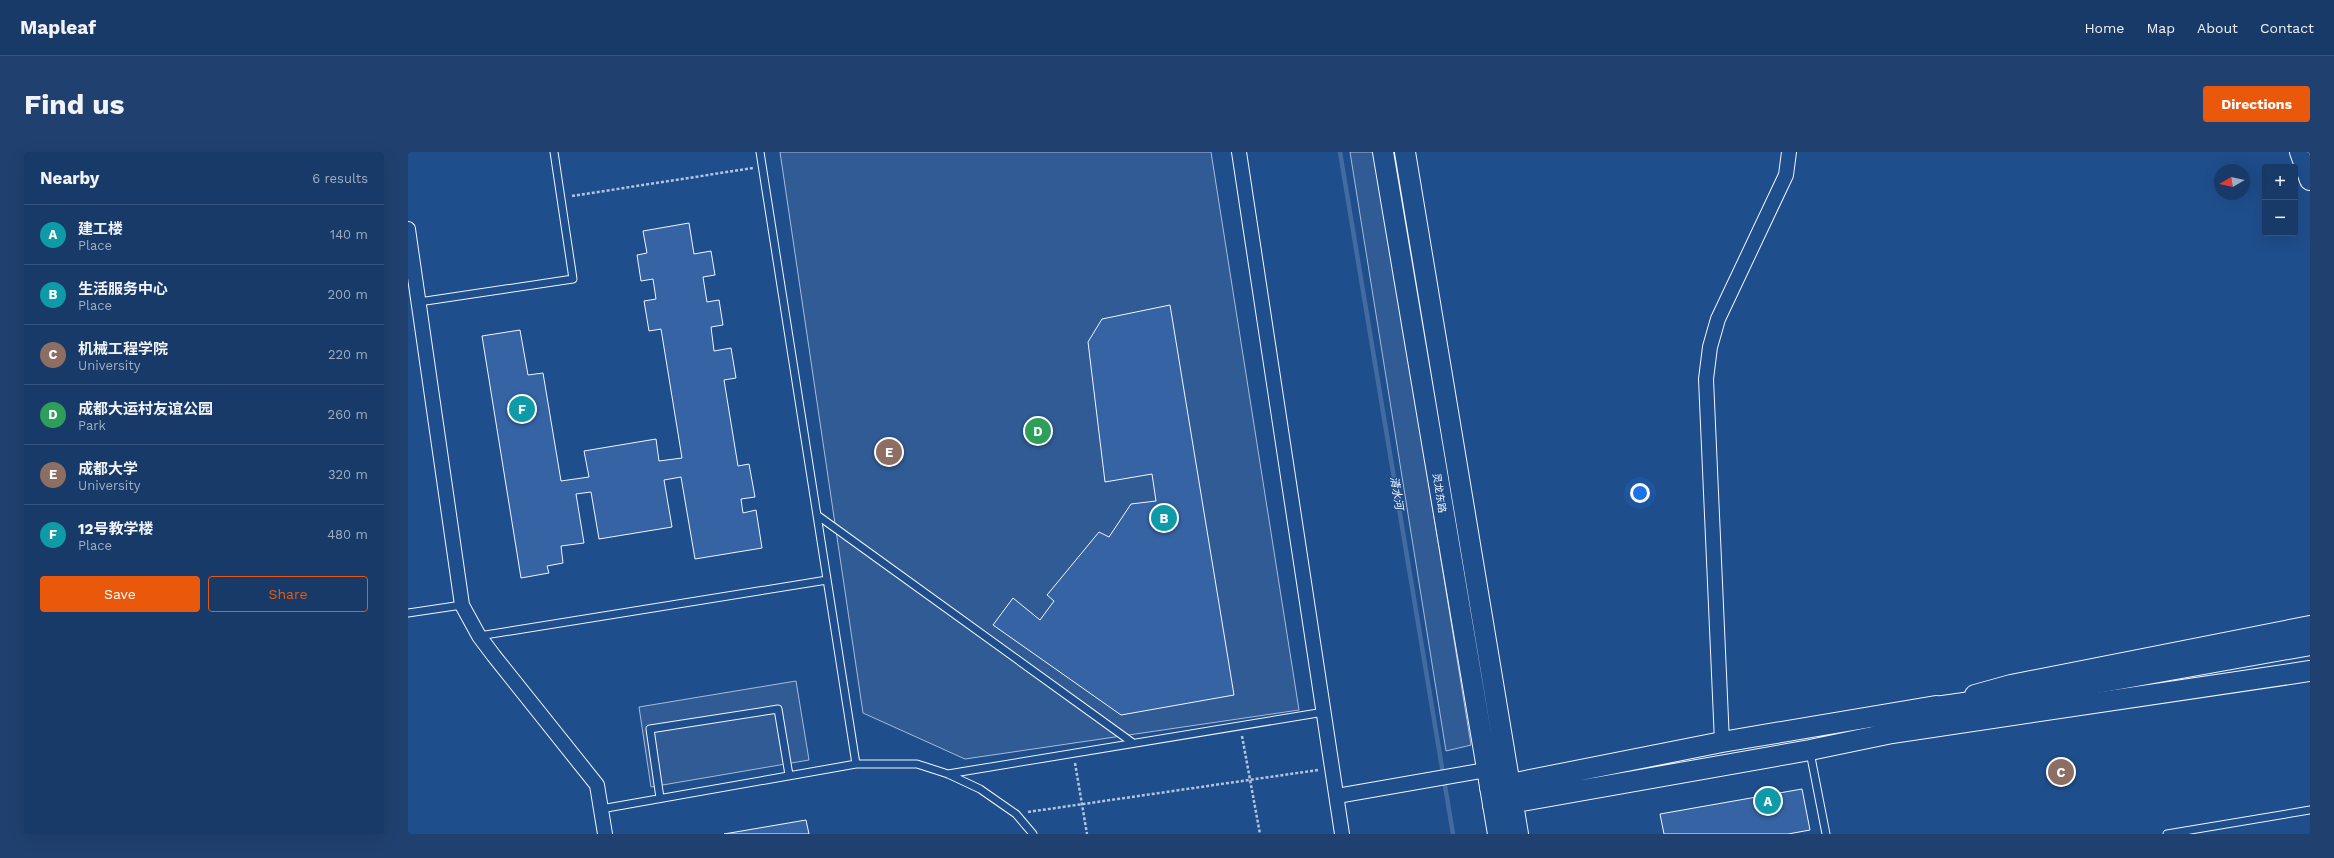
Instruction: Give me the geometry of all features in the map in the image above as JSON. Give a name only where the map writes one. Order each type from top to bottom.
[{"type":"highway","points":[[1922,710],[2013,697],[2310,644]]},
{"type":"street","points":[[1239,152],[1342,834]]},
{"type":"street","name":"灵龙东路","points":[[1384,152],[1498,834]]},
{"type":"street","name":"灵龙东路","points":[[1405,152],[1518,834]]},
{"type":"street","points":[[1722,742],[1706,379],[1710,348],[1718,319],[1786,175],[1790,152]]},
{"type":"street","points":[[2300,152],[2310,180]]},
{"type":"street","points":[[408,229],[410,263],[419,302],[462,605],[479,636],[597,785],[605,834]]},
{"type":"street","points":[[1511,793],[1722,742],[1922,710],[2011,685],[2310,626]]},
{"type":"street","points":[[1337,796],[1465,774],[1490,788],[1511,793],[1810,750],[1892,733],[2310,671]]},
{"type":"lane","points":[[419,302],[573,279],[554,152]]},
{"type":"lane","points":[[760,152],[856,764]]},
{"type":"lane","points":[[817,515],[1133,743]]},
{"type":"lane","points":[[479,636],[827,580]]},
{"type":"lane","points":[[408,613],[462,605]]},
{"type":"lane","points":[[660,798],[650,728],[778,709],[789,775]]},
{"type":"lane","points":[[948,774],[1324,712]]},
{"type":"lane","points":[[1810,750],[1826,834]]},
{"type":"lane","points":[[601,809],[856,764],[917,764],[948,774],[980,789],[1016,814],[1032,834]]},
{"type":"lane","points":[[2167,834],[2310,810]]},
{"type":"path","points":[[561,198],[762,167]]},
{"type":"path","points":[[1240,726],[1260,834]]},
{"type":"path","points":[[1073,753],[1087,834]]},
{"type":"path","points":[[1016,814],[1332,768]]},
{"type":"shaded area","points":[[780,152],[1211,152],[1299,710],[965,759],[863,713]]},
{"type":"shaded area","points":[[1350,152],[1375,152],[1471,745],[1446,751]]},
{"type":"shaded area","points":[[796,681],[809,760],[651,787],[639,707]]},
{"type":"building","points":[[689,223],[694,254],[711,251],[715,275],[703,277],[707,302],[719,300],[723,325],[711,327],[714,351],[731,348],[736,378],[724,380],[738,466],[749,464],[755,497],[741,499],[743,513],[756,510],[762,548],[695,559],[681,477],[664,480],[672,527],[599,539],[591,492],[576,494],[584,543],[561,546],[563,563],[547,566],[549,573],[521,578],[482,336],[520,330],[528,375],[543,373],[561,481],[589,477],[584,451],[656,439],[659,461],[682,458],[661,329],[649,331],[644,301],[656,299],[653,279],[641,281],[637,255],[647,253],[643,231]]},
{"type":"building","points":[[1170,305],[1234,695],[1121,715],[993,625],[1013,598],[1040,620],[1054,601],[1047,595],[1099,532],[1109,537],[1131,504],[1156,501],[1152,474],[1105,482],[1088,342],[1102,319]]},
{"type":"building","points":[[1802,789],[1810,830],[1788,834],[1664,834],[1660,814]]},
{"type":"building","points":[[806,820],[809,834],[724,834]]},
{"type":"waterway","name":"清水河","points":[[1340,152],[1453,834]]},
{"type":"place","name":"12号教学楼","points":[[522,409]]},
{"type":"place","name":"成都大运村友谊公园","points":[[1038,431]]},
{"type":"place","name":"成都大学","points":[[889,452]]},
{"type":"place","name":"生活服务中心","points":[[1164,518]]},
{"type":"place","name":"机械工程学院","points":[[2061,772]]},
{"type":"place","name":"建工楼","points":[[1768,801]]}]
